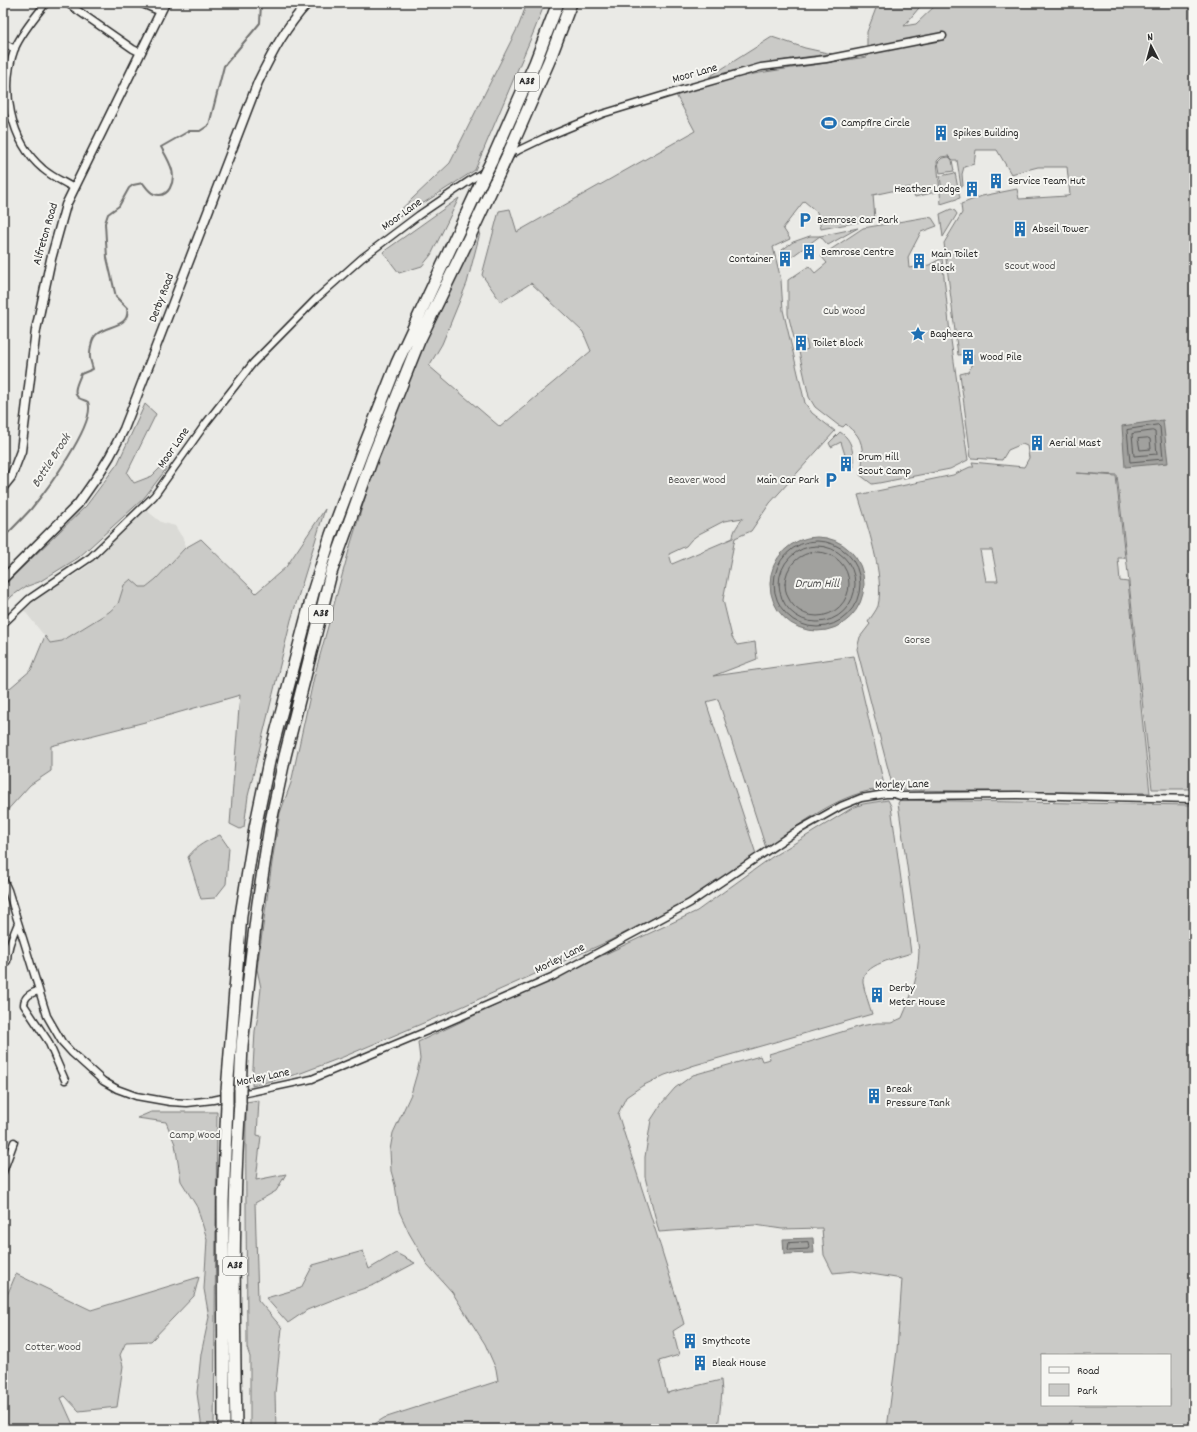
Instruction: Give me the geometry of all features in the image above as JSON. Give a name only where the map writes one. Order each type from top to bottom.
[{"type":"highway","name":"A38","points":[[224,1429],[223,1202],[227,1092],[241,915],[254,828],[271,752],[314,589],[331,535],[362,452],[397,363],[492,160],[535,63],[558,3]]},
{"type":"highway","name":"A38","points":[[236,1429],[236,1150],[240,1102],[242,1046],[258,903],[270,826],[284,756],[331,573],[372,459],[419,341],[470,238],[510,150],[549,60],[571,3]]},
{"type":"main road","name":"Alfreton Road","points":[[3,487],[11,477],[21,451],[37,323],[58,229],[74,188],[165,3]]},
{"type":"main road","name":"Derby Road","points":[[3,580],[78,504],[110,456],[124,429],[258,82],[274,49],[288,28],[308,3]]},
{"type":"street","points":[[46,3],[22,34],[15,49],[8,72],[6,99],[18,135],[29,154],[43,170],[74,188]]},
{"type":"street","points":[[67,3],[132,49],[141,53]]},
{"type":"street","points":[[140,3],[161,12]]},
{"type":"street","name":"Moor Lane","points":[[3,624],[29,598],[91,557],[154,496],[206,422],[253,363],[316,299],[362,258],[419,215],[472,179],[519,150],[544,138],[602,114],[681,90],[761,67],[826,59],[943,36]]},
{"type":"street","points":[[3,43],[15,49]]},
{"type":"street","name":"Morley Lane","points":[[3,879],[6,883],[47,1016],[62,1042],[84,1065],[103,1081],[132,1095],[157,1101],[187,1103],[213,1100],[312,1079],[554,976],[690,903],[795,832],[841,806],[861,798],[894,794],[900,796],[1018,795],[1194,799]]},
{"type":"street","points":[[7,961],[9,943],[18,922]]},
{"type":"street","points":[[38,990],[27,996],[24,1000],[24,1005],[48,1041],[66,1080]]},
{"type":"street","points":[[3,1172],[14,1142]]},
{"type":"shaded area","points":[[146,510],[161,522],[175,526],[184,540],[185,548],[156,579],[146,587],[140,587],[131,580],[124,585],[118,604],[109,612],[62,641],[50,643],[23,609],[33,599],[52,586],[70,578],[88,566]]},
{"type":"green space","points":[[527,3],[545,3],[475,170],[405,215],[394,216],[450,163],[519,25]]},
{"type":"green space","points":[[878,3],[923,3],[904,26],[916,24],[938,3],[1194,3],[1194,789],[1152,789],[1117,475],[1076,473],[1116,476],[1125,558],[1118,558],[1120,581],[1128,582],[1150,793],[896,790],[893,788],[857,649],[860,637],[870,624],[868,622],[878,606],[880,594],[874,550],[858,495],[953,475],[970,467],[974,467],[972,462],[1024,467],[1029,458],[1027,446],[1022,444],[1008,450],[1002,460],[971,458],[960,374],[968,372],[973,364],[973,354],[958,355],[944,243],[962,213],[961,204],[982,196],[1017,189],[1019,199],[1070,195],[1067,167],[1038,167],[1011,174],[997,150],[976,150],[974,164],[964,167],[962,174],[963,186],[961,187],[957,160],[953,160],[949,156],[941,157],[937,161],[940,191],[915,197],[910,187],[873,195],[875,219],[821,229],[817,212],[804,201],[783,228],[790,239],[773,247],[781,280],[783,310],[805,403],[812,413],[835,431],[770,503],[751,531],[735,538],[723,600],[732,637],[737,645],[755,642],[757,659],[713,676],[854,656],[885,789],[853,795],[837,802],[807,819],[766,848],[718,699],[706,702],[756,854],[696,896],[609,941],[459,1008],[343,1057],[301,1073],[252,1086],[255,1031],[261,988],[257,969],[273,856],[280,813],[291,783],[314,677],[351,543],[379,453],[417,357],[479,228],[480,233],[467,283],[442,344],[429,366],[500,427],[591,351],[583,332],[531,283],[501,302],[482,275],[499,211],[510,209],[517,232],[695,131],[676,95],[722,80],[867,57],[867,32]],"holes":[[[743,518],[735,530],[733,538],[672,564],[669,554],[686,546],[699,534],[724,521]],[[980,550],[992,550],[998,581],[986,581]]]},
{"type":"green space","points":[[772,37],[805,48],[832,54],[770,63],[709,77]]},
{"type":"green space","points":[[949,157],[952,160],[954,171],[940,173],[938,162],[942,158]]},
{"type":"green space","points":[[955,173],[960,198],[941,204],[940,192],[942,191],[940,176]]},
{"type":"green space","points":[[459,198],[431,255],[422,266],[399,273],[383,252]]},
{"type":"green space","points":[[951,209],[957,214],[943,237],[940,214]]},
{"type":"green space","name":"Cub Wood","points":[[927,217],[932,218],[937,226],[921,232],[908,257],[909,268],[929,265],[942,258],[950,333],[968,460],[950,469],[872,484],[860,475],[862,466],[862,450],[860,439],[846,424],[843,427],[838,425],[815,407],[809,397],[799,352],[808,349],[806,340],[795,342],[788,314],[788,280],[809,266],[815,273],[827,263],[821,256],[863,228]]},
{"type":"green space","points":[[858,228],[828,245],[820,236]]},
{"type":"green space","points":[[810,236],[820,236],[790,258],[786,252],[780,256],[782,250],[793,242]]},
{"type":"green space","points":[[145,404],[156,414],[127,473],[134,483],[152,476],[163,465],[167,468],[144,498],[78,558],[39,582],[25,587],[12,596],[3,606],[3,586],[86,506],[118,463]]},
{"type":"green space","points":[[840,432],[848,439],[852,447],[854,467],[849,468],[841,442],[831,447],[829,443]]},
{"type":"green space","points":[[325,509],[291,620],[248,796],[244,827],[240,829],[230,824],[240,695],[149,721],[51,746],[51,771],[30,785],[3,815],[3,694],[31,670],[45,636],[50,643],[62,641],[109,612],[118,604],[124,585],[131,579],[140,587],[146,587],[156,579],[185,548],[201,539],[256,593],[286,567]]},
{"type":"green space","points":[[888,800],[891,806],[911,953],[874,966],[864,976],[863,983],[872,1014],[665,1075],[642,1086],[626,1097],[618,1114],[684,1324],[673,1331],[679,1355],[659,1361],[667,1393],[721,1380],[722,1392],[718,1429],[367,1429],[384,1418],[498,1381],[496,1369],[485,1344],[452,1292],[427,1264],[409,1233],[399,1211],[391,1171],[390,1150],[393,1133],[411,1094],[417,1073],[420,1059],[418,1042],[697,911],[772,857],[852,808],[863,804]]},
{"type":"green space","points":[[900,800],[1194,805],[1194,1429],[1068,1429],[1071,1420],[1067,1429],[887,1429],[897,1350],[902,1279],[853,1271],[833,1273],[824,1255],[822,1228],[782,1229],[755,1225],[659,1232],[645,1177],[645,1157],[651,1120],[662,1103],[675,1088],[693,1075],[760,1056],[762,1061],[770,1059],[769,1054],[861,1026],[877,1023],[891,1023],[902,1018],[914,986],[919,951],[898,803]]},
{"type":"green space","points":[[220,835],[229,848],[226,884],[215,898],[201,899],[188,857],[199,846]]},
{"type":"green space","points":[[259,1100],[257,1135],[261,1136],[256,1180],[286,1174],[276,1191],[255,1203],[258,1300],[282,1328],[275,1393],[276,1429],[250,1429],[250,1357],[247,1348],[246,1102]]},
{"type":"green space","name":"Camp Wood","points":[[151,1112],[217,1112],[214,1429],[202,1429],[197,1393],[201,1354],[209,1317],[204,1289],[207,1239],[197,1207],[181,1181],[175,1144],[166,1122],[137,1118]]},
{"type":"green space","points":[[363,1251],[369,1269],[396,1253],[415,1263],[374,1285],[307,1310],[288,1323],[266,1298],[301,1288],[313,1265]]},
{"type":"green space","name":"Cotter Wood","points":[[16,1274],[91,1310],[199,1277],[194,1296],[151,1341],[126,1342],[120,1355],[123,1366],[117,1407],[79,1411],[65,1396],[61,1398],[75,1429],[3,1429],[3,1305]]},
{"type":"water","points":[[1163,420],[1168,463],[1125,467],[1122,426]]},
{"type":"water","name":"Drum Hill","points":[[817,537],[835,541],[850,551],[860,566],[864,584],[860,602],[850,617],[835,627],[817,631],[799,627],[784,617],[774,602],[770,584],[774,566],[784,551],[799,541]]},
{"type":"water","points":[[813,1238],[814,1253],[784,1254],[783,1239]]},
{"type":"waterway","name":"Bottle Brook","points":[[3,538],[31,509],[58,473],[78,441],[89,412],[88,402],[80,399],[77,396],[76,390],[81,374],[93,369],[90,360],[91,344],[94,337],[99,332],[121,323],[125,320],[127,315],[127,308],[116,297],[107,258],[105,223],[108,214],[119,206],[129,188],[133,185],[143,183],[151,192],[159,195],[164,194],[170,188],[173,180],[172,170],[161,147],[189,131],[200,131],[209,125],[224,66],[260,23],[261,3]]},
{"type":"place","name":"Campfire Circle","points":[[829,123]]},
{"type":"place","name":"Spikes Building","points":[[941,133]]},
{"type":"place","name":"Service Team Hut","points":[[996,181]]},
{"type":"place","name":"Heather Lodge","points":[[972,189]]},
{"type":"place","name":"Bemrose Car Park","points":[[805,220]]},
{"type":"place","name":"Abseil Tower","points":[[1020,229]]},
{"type":"place","name":"Bemrose Centre","points":[[809,252]]},
{"type":"place","name":"Container","points":[[785,259]]},
{"type":"place","name":"Main Toilet Block","points":[[919,261]]},
{"type":"place","name":"Bagheera","points":[[918,334]]},
{"type":"place","name":"Toilet Block","points":[[801,343]]},
{"type":"place","name":"Wood Pile","points":[[968,357]]},
{"type":"place","name":"Aerial Mast","points":[[1037,443]]},
{"type":"place","name":"Drum Hill Scout Camp","points":[[846,464]]},
{"type":"place","name":"Main Car Park","points":[[831,480]]},
{"type":"place","name":"Derby Meter House","points":[[877,995]]},
{"type":"place","name":"Break Pressure Tank","points":[[874,1096]]},
{"type":"place","name":"Smythcote","points":[[690,1341]]},
{"type":"place","name":"Bleak House","points":[[700,1363]]},
{"type":"park label","name":"Scout Wood","points":[[1030,266]]},
{"type":"park label","name":"Beaver Wood","points":[[697,480]]},
{"type":"park label","name":"Gorse","points":[[917,640]]}]
